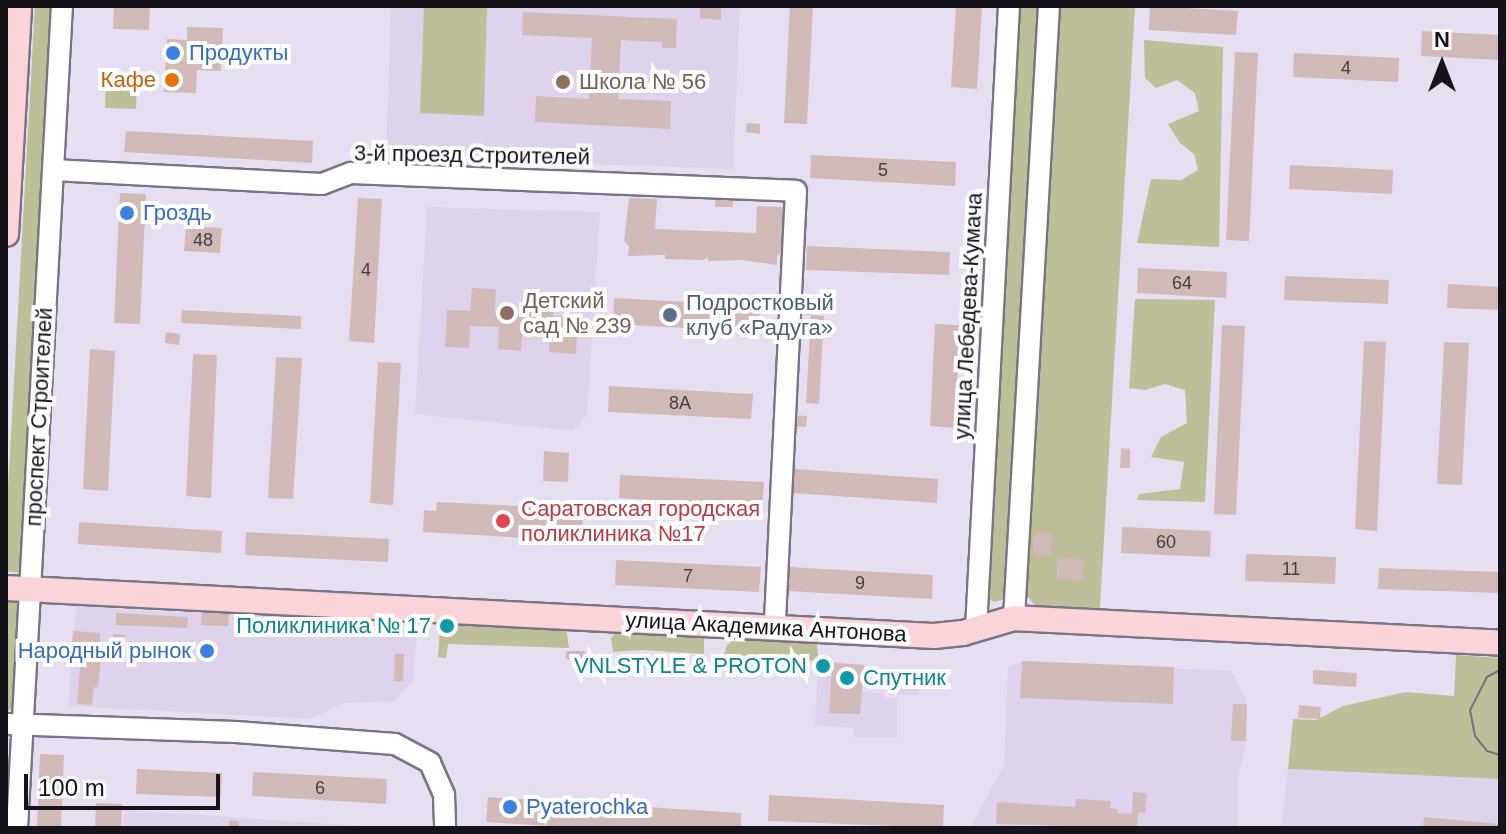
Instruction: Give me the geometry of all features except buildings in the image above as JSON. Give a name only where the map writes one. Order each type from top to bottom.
[{"type":"main road","points":[[6,234],[19,6]]},
{"type":"main road","name":"улица Академика Антонова","points":[[18,589],[934,636],[1014,618],[1500,643]]},
{"type":"street","name":"проспект Строителей","points":[[17,828],[14,723],[18,589],[53,170],[62,6]]},
{"type":"street","name":"улица Лебедева-Кумача","points":[[976,629],[1009,6]]},
{"type":"street","points":[[1014,618],[1049,6]]},
{"type":"street","name":"3-й проезд Строителей","points":[[53,170],[322,184],[351,173],[796,191],[775,627]]},
{"type":"street","points":[[14,723],[395,744],[430,763],[444,795],[445,828]]},
{"type":"shaded area","name":"Школа № 56","points":[[391,6],[740,6],[733,169],[386,157]]},
{"type":"shaded area","name":"Детский сад № 239","points":[[427,207],[600,212],[587,414],[573,431],[415,414]]},
{"type":"shaded area","name":"Народный рынок","points":[[77,600],[108,601],[114,609],[183,613],[190,607],[418,620],[413,681],[394,702],[343,703],[310,719],[68,706]]},
{"type":"shaded area","points":[[818,660],[864,665],[861,692],[884,693],[884,697],[897,698],[897,737],[854,737],[853,728],[815,726]]},
{"type":"shaded area","points":[[1022,661],[1232,671],[1246,700],[1245,747],[1238,779],[1238,828],[970,828],[1004,765],[1008,667]]},
{"type":"shaded area","points":[[888,675],[919,675],[919,695],[888,695]]},
{"type":"shaded area","points":[[1288,769],[1500,779],[1500,828],[1281,828]]},
{"type":"shaded area","points":[[125,810],[362,826],[362,828],[123,828]]},
{"type":"green space","points":[[35,6],[58,6],[23,571],[19,573],[6,571],[6,524]]},
{"type":"green space","points":[[424,6],[487,6],[484,116],[420,113]]},
{"type":"green space","points":[[1014,6],[1041,6],[1006,599],[994,602],[986,597]]},
{"type":"green space","points":[[1055,6],[1135,6],[1100,607],[1096,614],[1054,607],[1050,612],[1040,611],[1025,594]]},
{"type":"green space","points":[[1144,40],[1223,47],[1219,247],[1137,243],[1151,179],[1181,180],[1198,170],[1194,154],[1179,142],[1168,124],[1199,111],[1195,93],[1177,80],[1156,88],[1145,78]]},
{"type":"green space","points":[[106,74],[137,75],[136,109],[105,108]]},
{"type":"green space","points":[[1135,299],[1215,300],[1205,502],[1137,500],[1139,494],[1180,489],[1184,462],[1151,457],[1161,437],[1187,423],[1185,390],[1165,384],[1145,390],[1129,388]]},
{"type":"green space","points":[[6,601],[21,603],[14,705],[6,714]]},
{"type":"green space","points":[[454,623],[566,628],[569,648],[448,644],[446,658],[438,657],[440,629],[453,629]]},
{"type":"green space","points":[[619,630],[704,634],[704,654],[641,650],[613,652],[611,638]]},
{"type":"green space","points":[[736,638],[817,643],[817,661],[724,655],[727,645]]},
{"type":"green space","points":[[1456,655],[1500,658],[1500,779],[1288,769],[1293,719],[1316,720],[1343,706],[1406,692],[1454,696]]},
{"type":"tram line","points":[[1500,670],[1487,677],[1470,710],[1475,736],[1487,751],[1500,755]]},
{"type":"place","name":"Продукты","points":[[173,53]]},
{"type":"place","name":"Кафе","points":[[172,80]]},
{"type":"place","name":"Школа № 56","points":[[563,82]]},
{"type":"place","name":"Гроздь","points":[[127,213]]},
{"type":"place","name":"Детский сад № 239","points":[[507,313]]},
{"type":"place","name":"Подростковый клуб «Радуга»","points":[[670,315]]},
{"type":"place","name":"Саратовская городская поликлиника №17","points":[[503,521]]},
{"type":"place","name":"Поликлиника № 17","points":[[447,626]]},
{"type":"place","name":"Народный рынок","points":[[207,651]]},
{"type":"place","name":"VNLSTYLE & PROTON","points":[[823,666]]},
{"type":"place","name":"Спутник","points":[[847,678]]},
{"type":"place","name":"Pyaterochka","points":[[510,807]]}]
